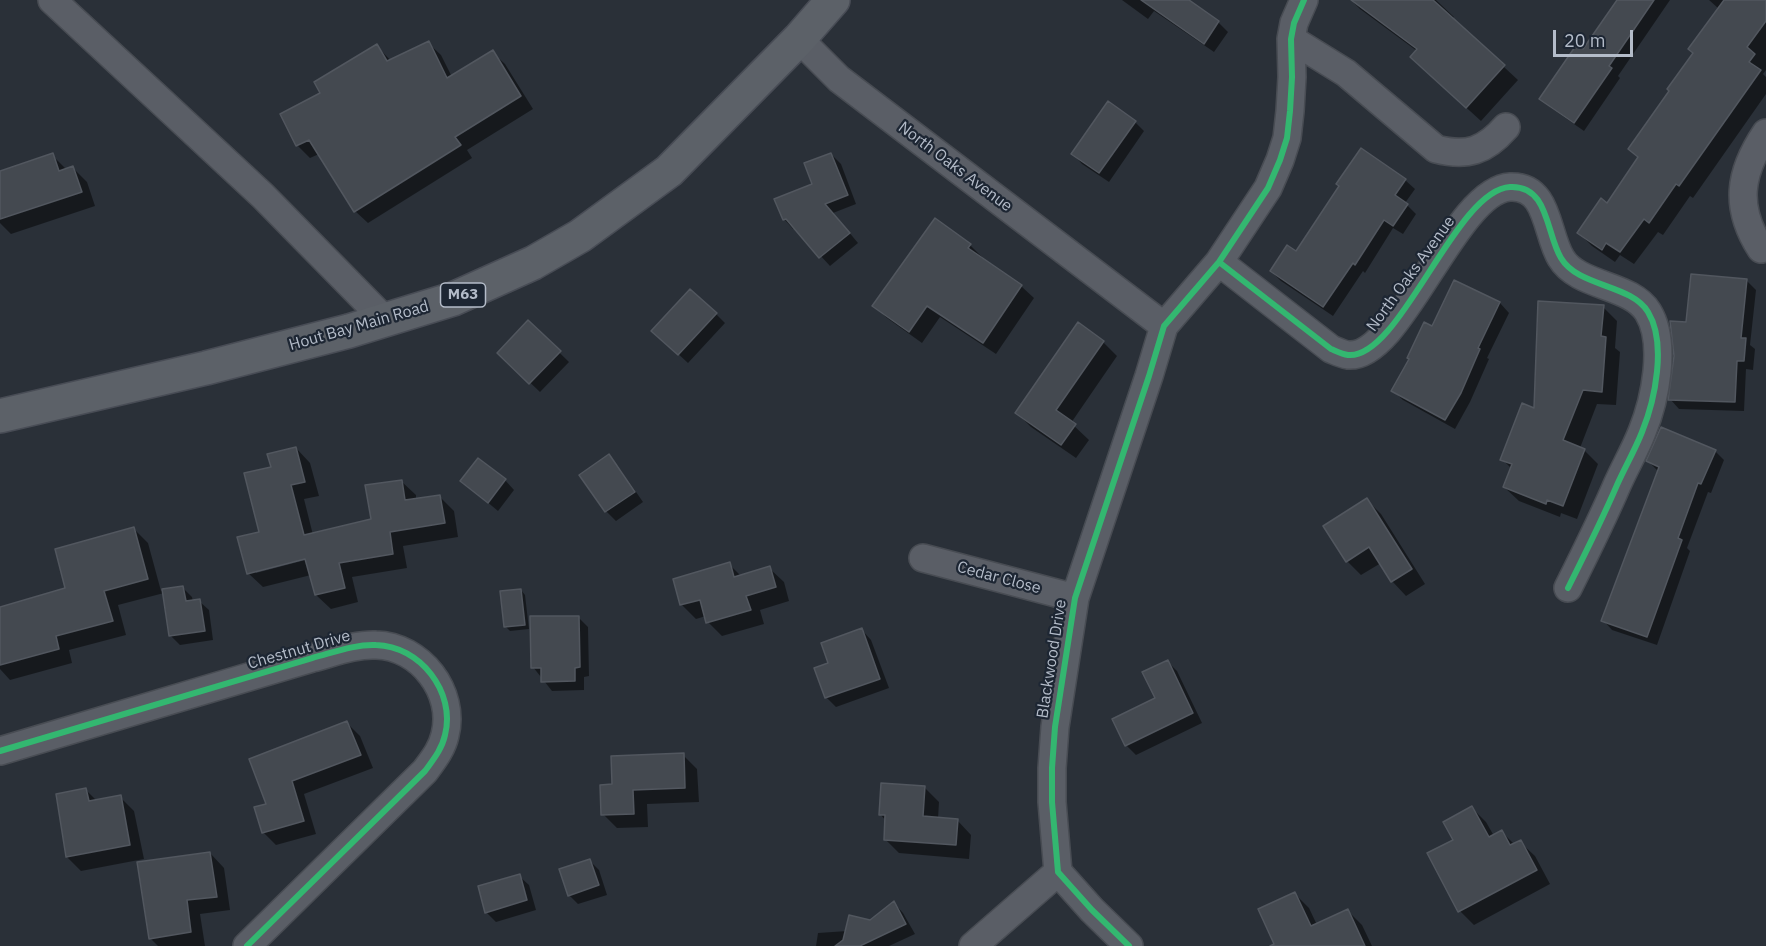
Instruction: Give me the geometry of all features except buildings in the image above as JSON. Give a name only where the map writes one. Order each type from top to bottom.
[{"type":"main road","name":"Hout Bay Main Road","points":[[0,416],[206,368],[349,331],[453,299],[532,263],[580,236],[669,171],[799,39],[833,0]]},
{"type":"street","points":[[52,0],[262,196],[385,320]]},
{"type":"street","points":[[1164,326],[1219,262],[1268,188],[1287,138],[1292,77],[1291,39],[1299,8],[1304,0]]},
{"type":"street","name":"North Oaks Avenue","points":[[799,39],[839,79],[1164,326]]},
{"type":"street","points":[[1291,39],[1346,73],[1436,149],[1453,153],[1482,148],[1506,127]]},
{"type":"street","points":[[1761,249],[1754,237],[1742,191],[1743,178],[1749,162],[1766,134]]},
{"type":"street","name":"North Oaks Avenue","points":[[1219,262],[1330,349],[1349,355],[1363,352],[1377,344],[1388,333],[1458,231],[1492,193],[1502,188],[1512,187],[1523,188],[1530,192],[1541,204],[1556,250],[1564,263],[1589,279],[1635,299],[1647,311],[1655,329],[1658,344],[1653,397],[1643,430],[1568,588]]},
{"type":"street","name":"Blackwood Drive","points":[[1058,872],[1052,802],[1052,768],[1055,727],[1074,598],[1164,326]]},
{"type":"street","name":"Cedar Close","points":[[923,558],[1074,598]]},
{"type":"street","name":"Chestnut Drive","points":[[0,751],[312,658],[358,647],[376,645],[400,649],[423,664],[438,684],[446,703],[445,735],[438,753],[425,771],[247,946]]},
{"type":"street","points":[[973,946],[1058,872],[1129,946]]},
{"type":"cycle path","points":[[1129,946],[1058,872],[1052,802],[1052,768],[1055,727],[1075,598],[1164,326],[1219,262],[1268,188],[1280,160],[1287,138],[1290,111],[1291,39],[1294,23],[1304,0]]},
{"type":"cycle path","points":[[1219,262],[1331,349],[1348,355],[1368,349],[1388,331],[1408,305],[1448,243],[1469,215],[1489,195],[1510,187],[1523,188],[1532,194],[1544,213],[1561,258],[1579,275],[1617,290],[1640,303],[1648,312],[1657,339],[1657,372],[1647,419],[1568,588]]},
{"type":"cycle path","points":[[0,751],[352,647],[368,645],[392,647],[407,653],[420,663],[440,688],[445,703],[447,719],[445,735],[437,754],[425,771],[247,946]]}]
